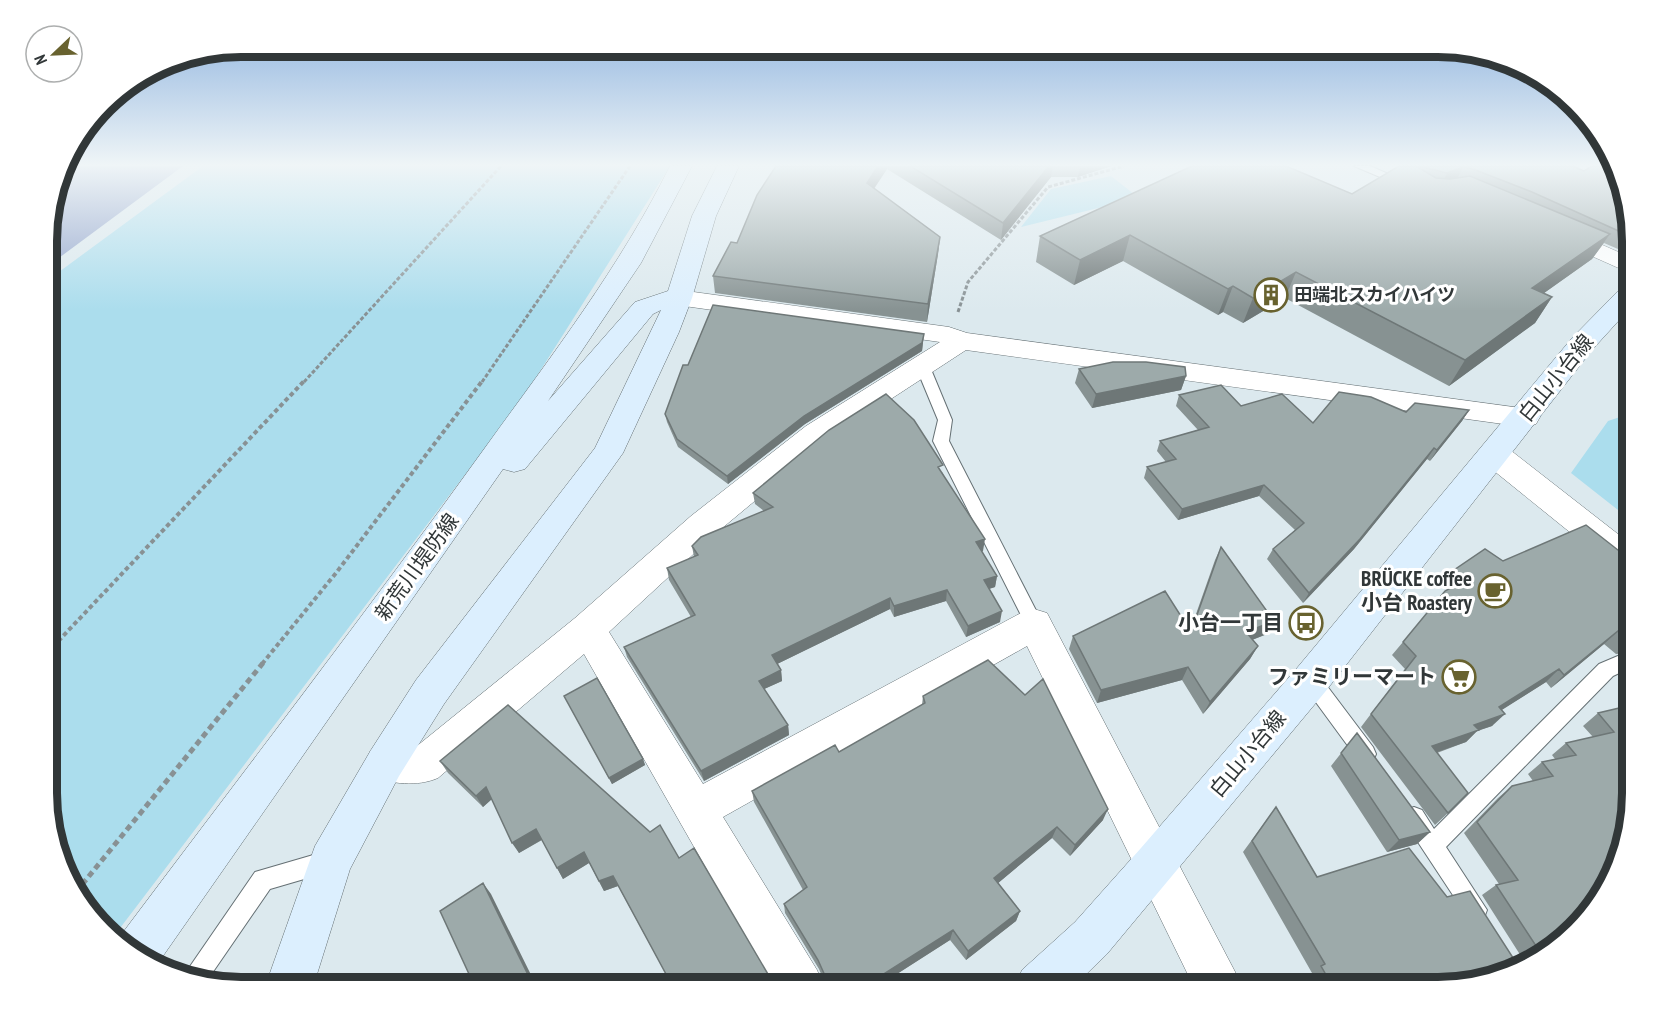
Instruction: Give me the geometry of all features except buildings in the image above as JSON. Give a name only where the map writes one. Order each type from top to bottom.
[{"type":"main road","name":"新荒川堤防線","points":[[141,947],[450,522],[619,275],[657,214]]},
{"type":"main road","points":[[292,977],[331,861],[385,763],[430,692],[608,453],[680,298],[705,214]]},
{"type":"main road","points":[[450,522],[519,456],[644,308],[664,299],[680,298]]},
{"type":"main road","name":"白山小台線","points":[[1050,977],[1091,938],[1157,863],[1311,680],[1582,344],[1622,302]]},
{"type":"street","points":[[1536,222],[1622,262]]},
{"type":"street","points":[[680,298],[1525,417]]},
{"type":"street","points":[[385,763],[424,765],[588,629],[703,525],[817,433],[922,367],[955,338]]},
{"type":"street","points":[[1494,454],[1622,556]]},
{"type":"street","points":[[695,810],[1034,624],[1214,977]]},
{"type":"street","points":[[588,629],[794,977]]},
{"type":"lane","points":[[922,367],[945,420],[941,441],[1034,624]]},
{"type":"lane","points":[[1434,844],[1606,670],[1622,663]]},
{"type":"lane","points":[[1311,680],[1376,768]]},
{"type":"lane","points":[[1398,796],[1434,844],[1489,930]]},
{"type":"lane","points":[[199,972],[263,880],[331,861]]},
{"type":"path","points":[[57,642],[371,311],[458,214]]},
{"type":"path","points":[[82,885],[336,573],[467,404],[597,214]]},
{"type":"path","points":[[955,338],[969,282],[1025,214]]},
{"type":"shaded area","points":[[59,214],[118,214],[57,259]]},
{"type":"shaded area","points":[[137,214],[639,214],[521,401],[119,930],[88,895],[76,874],[67,852],[59,817],[57,793],[57,273]]},
{"type":"shaded area","points":[[1031,214],[1073,214],[1021,227]]},
{"type":"shaded area","points":[[1622,416],[1622,513],[1571,473],[1608,421]]},
{"type":"place","name":"田端北スカイハイツ","points":[[1271,295]]},
{"type":"place","name":"BRÜCKE coffee 小台 Roastery","points":[[1495,591]]},
{"type":"place","name":"小台一丁目","points":[[1306,623]]},
{"type":"place","name":"ファミリーマート","points":[[1459,677]]}]
